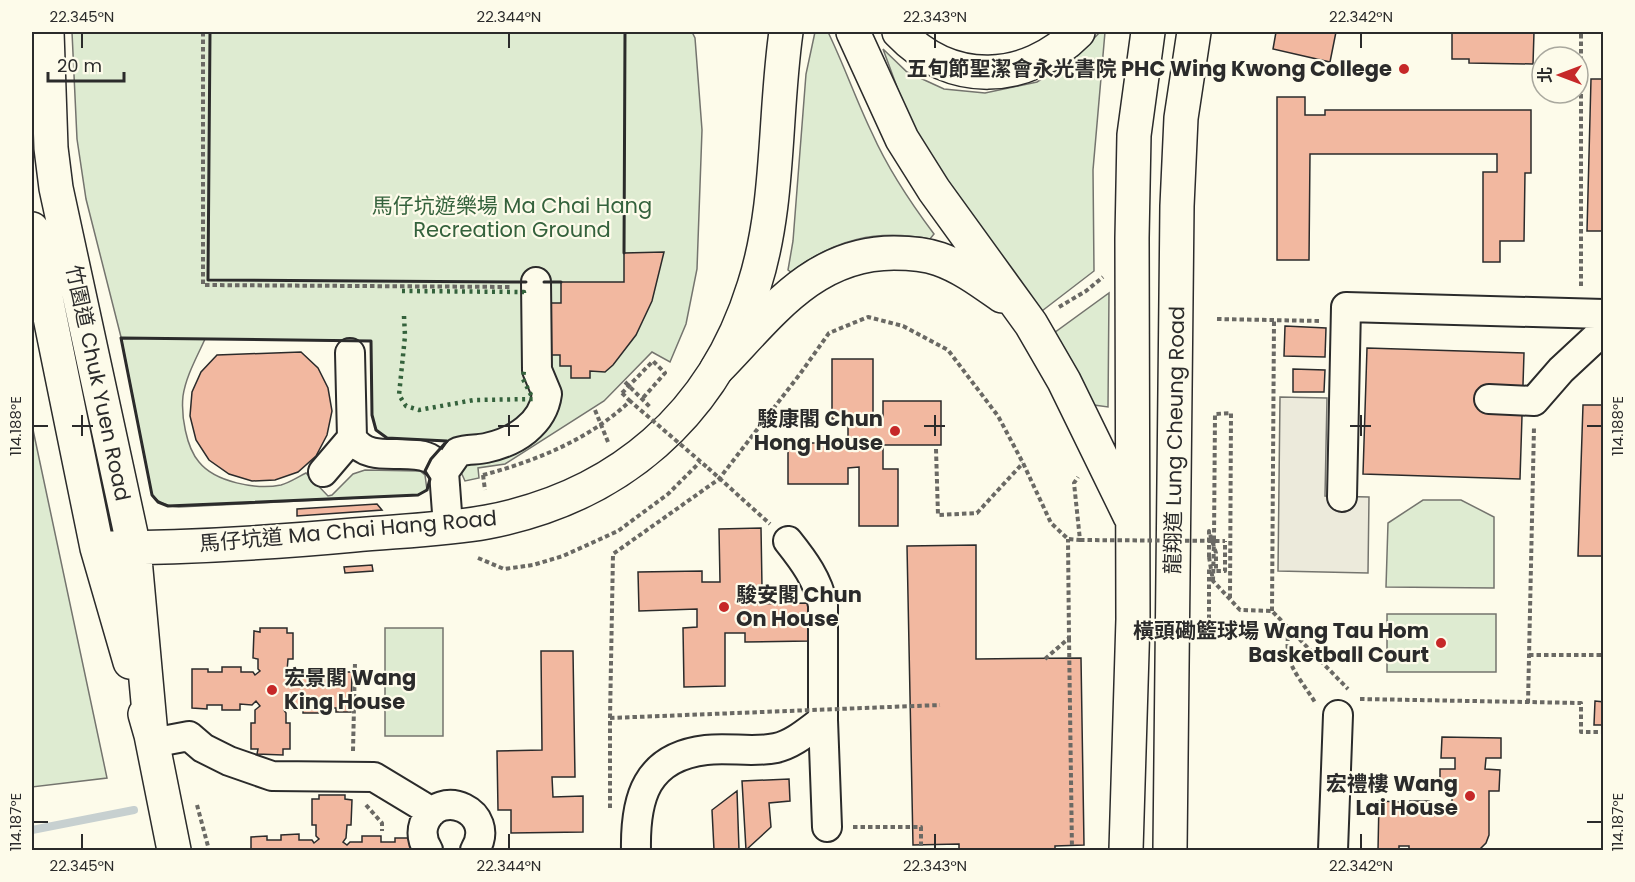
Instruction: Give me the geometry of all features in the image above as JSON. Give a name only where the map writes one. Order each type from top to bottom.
[{"type":"main road","name":"竹園道 Chuk Yuen Road","points":[[47,32],[50,138],[56,188],[134,548],[152,739]]},
{"type":"main road","points":[[853,32],[902,139],[934,190],[1021,309],[1064,381],[1133,523]]},
{"type":"main road","points":[[899,32],[920,50],[944,64],[987,72],[1016,69],[1031,64],[1059,49],[1078,32]]},
{"type":"main road","name":"龍翔道 Lung Cheung Road","points":[[1126,850],[1133,619],[1131,321],[1134,135],[1148,32]]},
{"type":"main road","name":"龍翔道 Lung Cheung Road","points":[[1170,850],[1177,195],[1181,118],[1194,32]]},
{"type":"main road","name":"馬仔坑道 Ma Chai Hang Road","points":[[97,548],[336,537],[486,522],[568,498],[610,477],[639,457],[690,407],[717,369],[754,287],[768,220],[783,37]]},
{"type":"main road","name":"竹園道 Chuk Yuen Road","points":[[32,229],[97,548],[152,739],[174,850]]},
{"type":"main road","points":[[717,369],[789,294],[807,280],[843,261],[862,255],[904,253],[939,259],[971,275],[1021,309]]},
{"type":"street","points":[[448,526],[444,471],[458,452],[487,448],[508,439],[529,429],[540,416],[547,394],[537,370],[536,285]]},
{"type":"street","points":[[1342,497],[1346,314],[1604,314]]},
{"type":"street","points":[[1489,399],[1534,401],[1561,370],[1604,330]]},
{"type":"street","points":[[351,353],[352,438],[356,445],[369,453],[420,456],[431,459],[444,471]]},
{"type":"street","points":[[323,471],[352,438]]},
{"type":"street","points":[[788,541],[809,568],[824,605],[827,827]]},
{"type":"street","points":[[1333,850],[1348,702]]},
{"type":"street","points":[[636,850],[639,801],[649,782],[662,766],[673,759],[705,750],[777,748],[797,739],[824,720]]},
{"type":"street","points":[[152,739],[189,736],[204,748],[230,761],[272,776],[374,777],[432,812]]},
{"type":"street","points":[[428,850],[423,837],[426,819],[441,806],[450,804],[468,810],[475,817],[480,826],[479,849]]},
{"type":"path","points":[[203,32],[203,285],[536,285]]},
{"type":"path","points":[[1581,32],[1581,286]]},
{"type":"path","points":[[1059,307],[1086,291]]},
{"type":"path","points":[[1217,319],[1274,320],[1346,314]]},
{"type":"path","points":[[610,817],[613,554],[719,479],[829,333],[868,317],[903,326],[948,350],[998,416],[1051,523],[1068,539],[1080,540],[1214,540],[1225,541],[1225,571],[1216,571],[1216,553],[1209,531],[1209,557],[1209,619]]},
{"type":"path","points":[[1274,320],[1272,611],[1348,702],[1581,703],[1581,732],[1604,732]]},
{"type":"path","points":[[642,399],[664,373],[653,361],[622,393],[788,541]]},
{"type":"path","points":[[625,382],[652,410]]},
{"type":"path","points":[[485,490],[483,475],[516,466],[555,450],[613,417],[630,401]]},
{"type":"path","points":[[1528,703],[1534,401]]},
{"type":"path","points":[[595,410],[609,442]]},
{"type":"path","points":[[1213,581],[1215,414],[1231,413],[1230,598]]},
{"type":"path","points":[[936,448],[938,515],[977,513],[1023,463]]},
{"type":"path","points":[[478,558],[504,569],[533,566],[563,556],[618,531],[668,494],[700,462]]},
{"type":"path","points":[[1080,540],[1074,483],[1082,471]]},
{"type":"path","points":[[1068,539],[1072,850]]},
{"type":"path","points":[[1209,557],[1213,581],[1240,610],[1272,611]]},
{"type":"path","points":[[1046,659],[1069,638]]},
{"type":"path","points":[[1529,655],[1604,656]]},
{"type":"path","points":[[610,718],[940,705]]},
{"type":"path","points":[[827,827],[921,827],[921,850]]},
{"type":"green space","name":"馬仔坑遊樂場 Ma Chai Hang Recreation Ground","points":[[72,32],[692,32],[695,38],[702,130],[697,269],[686,324],[670,362],[652,352],[604,401],[505,464],[478,468],[479,478],[465,481],[447,441],[387,438],[376,430],[372,415],[371,341],[205,339],[187,381],[183,404],[185,430],[191,448],[194,456],[206,469],[237,483],[260,486],[281,485],[306,473],[328,496],[332,495],[353,474],[365,470],[420,471],[425,475],[427,490],[418,495],[179,507],[161,502],[152,495],[121,337],[86,199],[77,139]]},
{"type":"green space","points":[[815,32],[828,32],[885,159],[934,234],[930,239],[892,235],[857,239],[824,252],[791,272],[788,270],[793,241],[806,74]]},
{"type":"green space","points":[[1100,32],[1105,32],[1093,170],[1094,271],[1038,314],[980,234],[911,125],[883,49],[907,72],[944,89],[985,93],[1037,82],[1075,58]]},
{"type":"green space","points":[[1109,293],[1108,407],[1094,405],[1054,333]]},
{"type":"green space","points":[[32,425],[107,778],[32,787]]},
{"type":"green space","points":[[1423,500],[1461,500],[1494,517],[1494,588],[1386,587],[1388,523]]},
{"type":"green space","name":"橫頭磡籃球場 Wang Tau Hom Basketball Court","points":[[1387,614],[1496,614],[1496,672],[1387,672]]},
{"type":"green space","points":[[385,628],[443,628],[443,736],[385,736]]},
{"type":"shaded area","points":[[1280,397],[1327,398],[1325,496],[1369,497],[1368,573],[1278,571]]},
{"type":"building","points":[[1276,32],[1336,32],[1330,62],[1273,49]]},
{"type":"building","points":[[1452,32],[1534,32],[1534,45],[1530,45],[1530,64],[1469,63],[1469,59],[1452,59]]},
{"type":"building","points":[[1591,79],[1604,79],[1604,231],[1587,231]]},
{"type":"building","points":[[1277,97],[1305,97],[1305,115],[1325,115],[1325,110],[1531,110],[1531,173],[1525,173],[1524,241],[1500,241],[1500,262],[1483,262],[1483,172],[1497,172],[1497,154],[1310,154],[1309,260],[1277,260]]},
{"type":"building","points":[[664,252],[652,301],[636,335],[605,372],[590,371],[590,378],[571,378],[571,366],[560,366],[560,355],[547,355],[546,303],[561,303],[561,282],[624,282],[624,253]]},
{"type":"building","points":[[1285,326],[1326,328],[1325,357],[1284,356]]},
{"type":"building","points":[[1367,348],[1524,353],[1520,479],[1363,474]]},
{"type":"building","points":[[301,352],[318,368],[328,388],[332,411],[327,435],[316,456],[298,472],[275,480],[252,481],[229,474],[209,460],[196,440],[190,416],[192,392],[201,372],[217,355]]},
{"type":"building","name":"駿康閣 Chun Hong House","points":[[832,359],[873,359],[873,417],[883,417],[883,401],[941,401],[941,445],[883,445],[883,469],[898,469],[898,526],[859,526],[859,467],[848,468],[848,484],[788,484],[788,443],[848,443],[848,419],[832,419]]},
{"type":"building","points":[[1293,369],[1325,370],[1324,392],[1293,392]]},
{"type":"building","points":[[1583,405],[1604,405],[1604,556],[1578,556]]},
{"type":"building","points":[[377,504],[382,510],[297,516],[297,509]]},
{"type":"building","name":"駿安閣 Chun On House","points":[[761,528],[762,587],[751,587],[751,604],[809,603],[809,641],[745,642],[745,633],[725,633],[725,686],[684,687],[683,628],[697,627],[697,609],[639,611],[638,572],[702,571],[702,582],[720,582],[719,529]]},
{"type":"building","points":[[976,545],[976,659],[1081,658],[1084,845],[1055,846],[1055,850],[959,850],[959,844],[913,845],[907,546]]},
{"type":"building","points":[[372,565],[373,571],[345,573],[344,567]]},
{"type":"building","name":"宏景閣 Wang King House","points":[[260,628],[287,628],[287,633],[293,633],[293,659],[288,659],[287,671],[284,675],[288,678],[291,675],[304,675],[304,670],[322,670],[322,676],[336,676],[336,672],[352,672],[351,712],[336,712],[336,708],[322,708],[322,713],[303,713],[303,708],[291,709],[288,705],[284,710],[286,723],[290,723],[290,749],[283,749],[283,755],[257,754],[258,749],[251,749],[251,723],[255,723],[255,710],[260,706],[256,701],[252,705],[240,704],[240,710],[222,710],[222,705],[207,705],[207,709],[192,708],[192,669],[222,672],[222,667],[241,667],[241,672],[253,672],[255,675],[260,671],[258,659],[253,658],[254,631],[260,632]]},
{"type":"building","points":[[541,651],[573,651],[575,777],[552,777],[553,797],[583,796],[583,832],[511,833],[511,810],[498,810],[497,751],[542,750]]},
{"type":"building","points":[[1595,701],[1604,702],[1604,725],[1594,725]]},
{"type":"building","name":"宏禮樓 Wang Lai House","points":[[1442,737],[1501,738],[1501,758],[1486,758],[1485,769],[1500,770],[1499,791],[1489,791],[1489,835],[1486,843],[1479,850],[1409,850],[1409,846],[1399,846],[1399,850],[1378,850],[1379,801],[1400,802],[1400,815],[1410,815],[1410,801],[1429,801],[1429,810],[1438,810],[1452,801],[1452,791],[1440,791],[1440,769],[1455,769],[1455,758],[1441,758]]},
{"type":"building","points":[[789,779],[790,801],[769,803],[771,827],[746,850],[742,781]]},
{"type":"building","points":[[737,791],[739,850],[714,850],[712,810]]},
{"type":"building","points":[[319,795],[345,795],[345,799],[352,800],[351,825],[347,825],[346,838],[343,842],[347,845],[350,842],[362,842],[362,836],[381,836],[381,842],[395,842],[395,838],[411,838],[411,850],[251,850],[251,837],[267,836],[267,840],[281,840],[281,835],[299,834],[299,840],[312,840],[314,843],[319,839],[316,836],[316,825],[312,825],[312,799],[319,799]]},
{"type":"waterway","points":[[32,830],[134,810]]},
{"type":"hedge","points":[[402,291],[524,292],[524,296]]},
{"type":"hedge","points":[[404,316],[405,336],[399,395],[406,406],[419,410],[474,400],[533,399],[523,379],[524,370]]},
{"type":"wall","points":[[210,32],[208,280],[526,282]]},
{"type":"wall","points":[[624,253],[625,32]]},
{"type":"wall","points":[[544,282],[561,282]]},
{"type":"wall","points":[[121,338],[371,341],[372,415],[376,430],[387,438],[447,441],[431,459],[425,471],[430,479],[427,490],[418,495],[168,506],[158,502],[152,495],[121,338]]},
{"type":"place","name":"五旬節聖潔會永光書院 PHC Wing Kwong College","points":[[1404,69]]},
{"type":"place","name":"駿康閣 Chun Hong House","points":[[895,431]]},
{"type":"place","name":"駿安閣 Chun On House","points":[[724,607]]},
{"type":"place","name":"橫頭磡籃球場 Wang Tau Hom Basketball Court","points":[[1441,643]]},
{"type":"place","name":"宏景閣 Wang King House","points":[[272,690]]},
{"type":"place","name":"宏禮樓 Wang Lai House","points":[[1470,796]]}]
